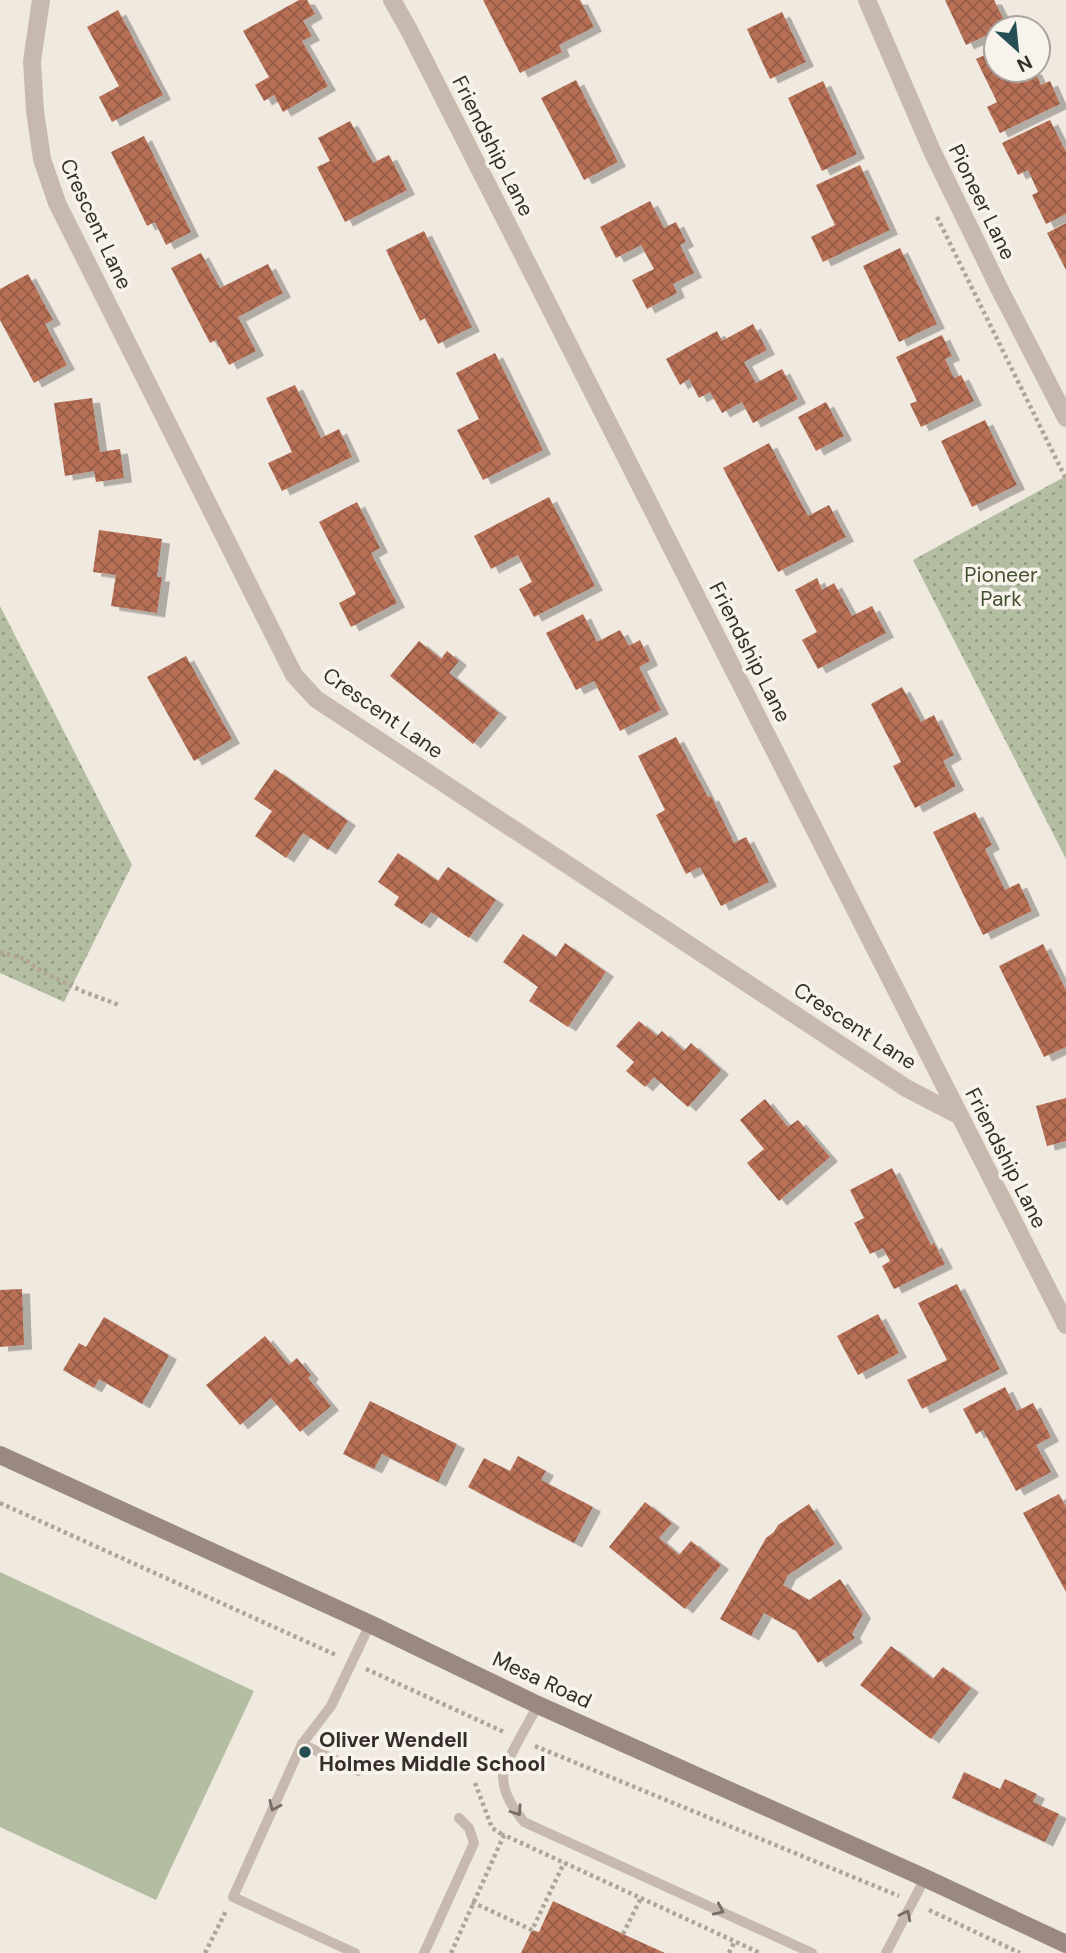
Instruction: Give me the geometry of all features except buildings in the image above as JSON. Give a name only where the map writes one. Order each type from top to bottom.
[{"type":"main road","name":"Mesa Road","points":[[0,1455],[370,1624],[538,1705],[1066,1944]]},
{"type":"street","name":"Crescent Lane","points":[[41,0],[32,61],[35,111],[41,159],[57,202],[294,676],[316,699],[906,1088],[960,1116]]},
{"type":"street","name":"Friendship Lane","points":[[392,0],[1066,1325]]},
{"type":"street","name":"Pioneer Lane","points":[[867,0],[932,151],[1066,418]]},
{"type":"lane","points":[[355,1953],[233,1897],[302,1744],[331,1706],[370,1624]]},
{"type":"lane","points":[[538,1705],[503,1774],[512,1807],[524,1822],[812,1953]]},
{"type":"lane","points":[[302,1744],[358,1771]]},
{"type":"lane","points":[[424,1953],[474,1843],[469,1828],[459,1818]]},
{"type":"lane","points":[[886,1953],[925,1878]]},
{"type":"path","points":[[937,217],[1066,479]]},
{"type":"path","points":[[0,952],[24,959],[82,991],[119,1004]]},
{"type":"path","points":[[475,1783],[492,1828],[760,1953]]},
{"type":"path","points":[[452,1953],[504,1835]]},
{"type":"path","points":[[452,1893],[532,1930],[564,1863]]},
{"type":"path","points":[[205,1953],[233,1897]]},
{"type":"path","points":[[623,1934],[641,1898]]},
{"type":"path","points":[[729,1953],[734,1941]]},
{"type":"green space","name":"Pioneer Park","points":[[1066,476],[1066,859],[913,560]]},
{"type":"green space","points":[[0,606],[132,865],[64,1002],[0,973]]},
{"type":"green space","points":[[0,1572],[254,1691],[156,1900],[0,1827]]},
{"type":"place","name":"Oliver Wendell Holmes Middle School","points":[[305,1752]]}]
